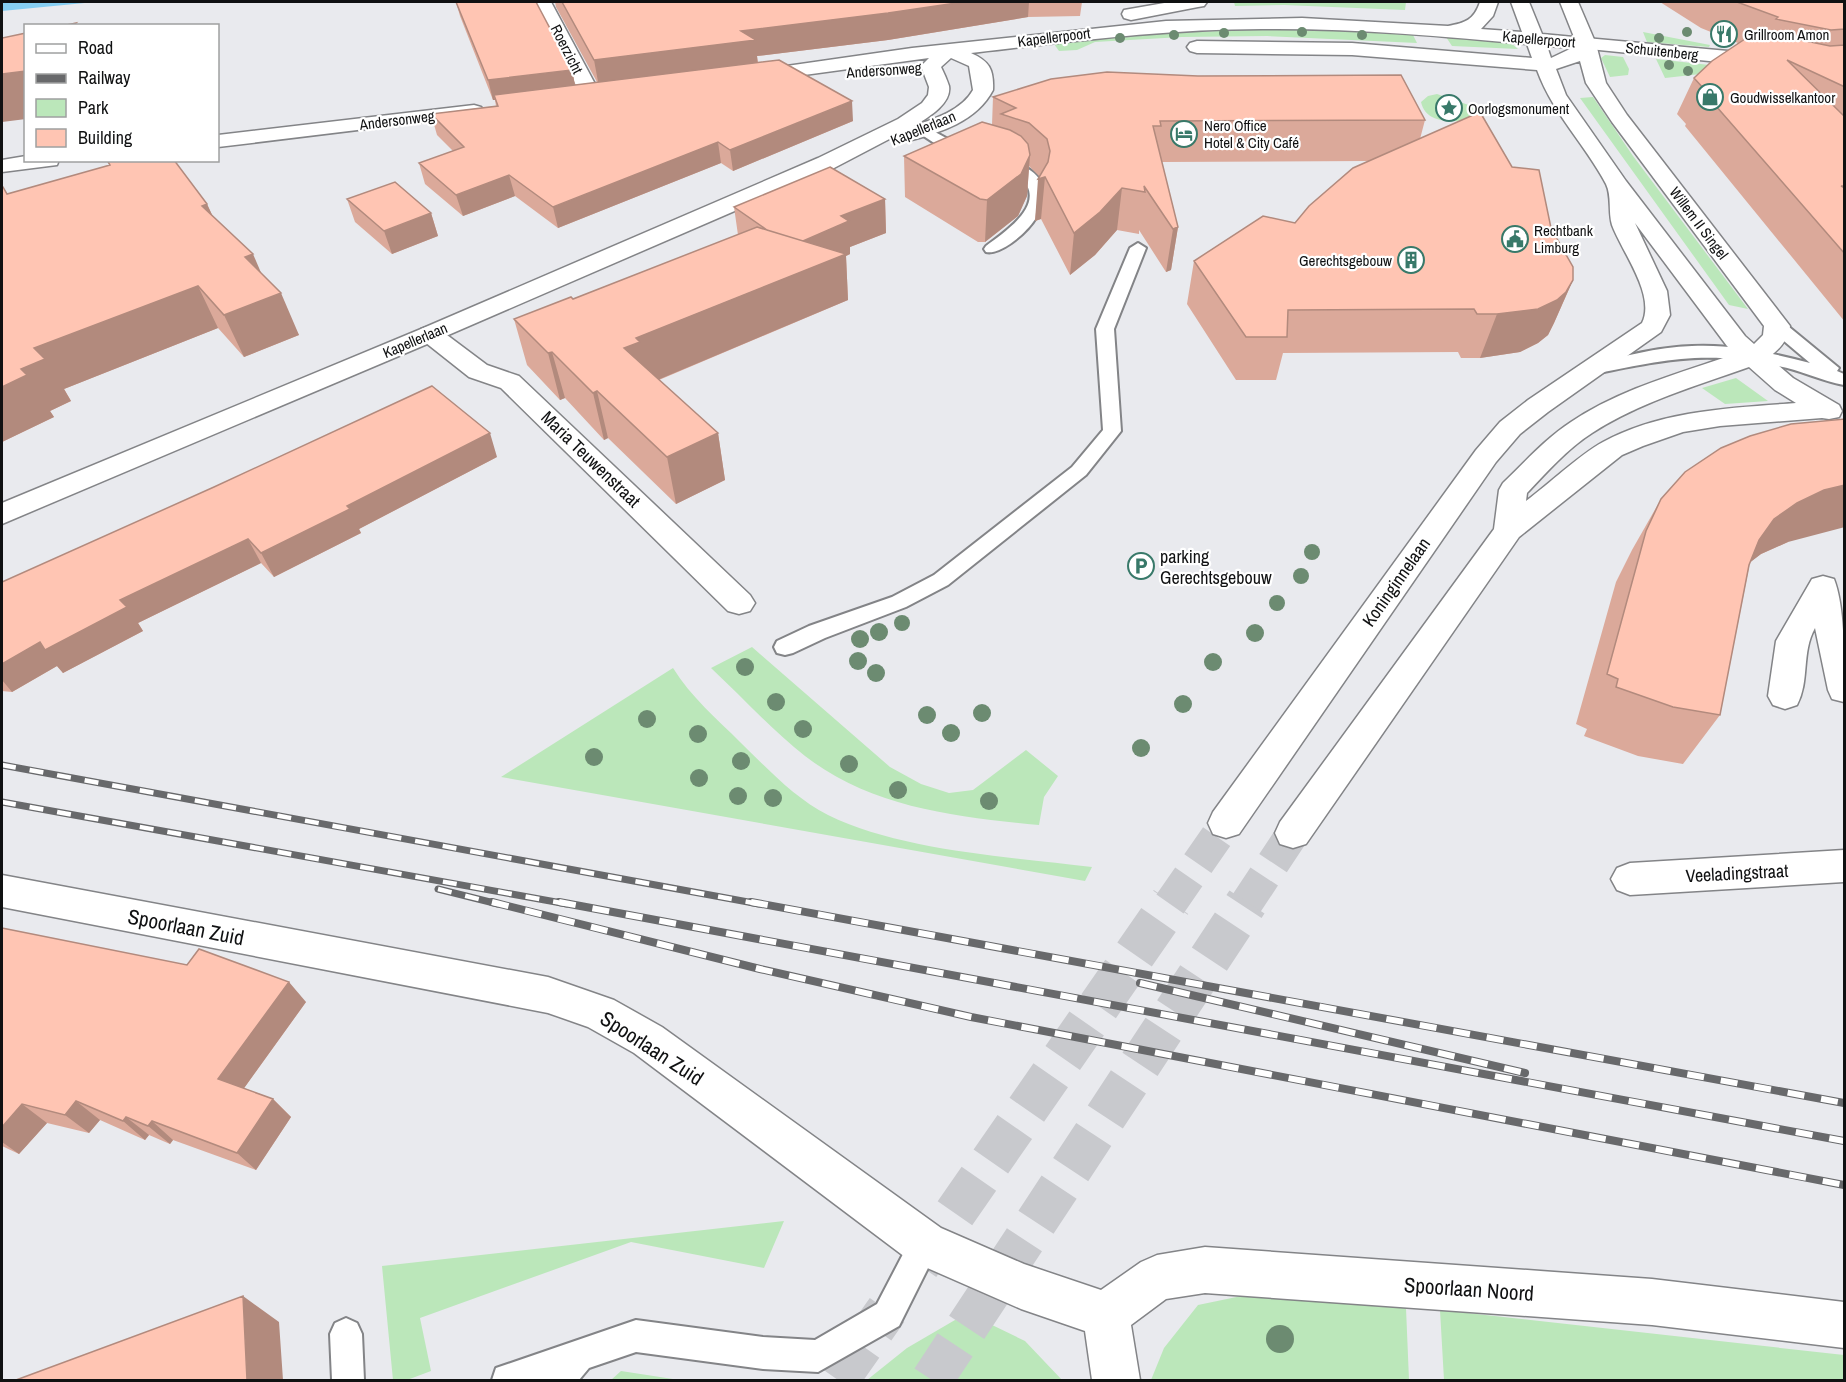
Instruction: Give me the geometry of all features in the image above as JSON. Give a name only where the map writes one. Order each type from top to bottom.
[{"type":"main road","name":"Roerzicht","points":[[542,2],[592,97]]},
{"type":"main road","points":[[1125,8],[1198,2]]},
{"type":"main road","points":[[1447,31],[1477,24],[1486,15],[1489,2]]},
{"type":"main road","points":[[1520,2],[1560,103],[1618,186],[1719,320],[1752,357],[1784,384],[1834,413]]},
{"type":"main road","name":"Willem II Singel","points":[[1569,2],[1586,44],[1596,83],[1619,118],[1777,326]]},
{"type":"main road","points":[[1125,8],[1162,26]]},
{"type":"main road","name":"Kapellerpoort","points":[[948,50],[1162,26],[1319,24],[1447,31],[1586,44],[1571,58],[1544,65],[1352,49],[1232,46],[1182,48]]},
{"type":"main road","name":"Schuitenberg","points":[[1586,44],[1739,58],[1812,74],[1845,71]]},
{"type":"main road","points":[[931,66],[948,50],[978,63]]},
{"type":"main road","name":"Andersonweg","points":[[948,50],[840,62],[731,80],[978,63]]},
{"type":"main road","name":"Kapellerpoort","points":[[978,63],[1045,58]]},
{"type":"main road","name":"Kapellerlaan","points":[[826,163],[924,130],[960,113],[977,101],[984,84],[978,63]]},
{"type":"main road","name":"Kapellerlaan","points":[[2,514],[430,334],[826,163],[905,123],[929,107],[938,95],[939,87],[931,66]]},
{"type":"main road","points":[[1812,74],[1845,88]]},
{"type":"main road","points":[[568,100],[615,94]]},
{"type":"main road","name":"Andersonweg","points":[[219,141],[498,108]]},
{"type":"main road","points":[[2,166],[33,162]]},
{"type":"main road","name":"Koninginnelaan","points":[[1226,823],[1486,456],[1510,428],[1562,388],[1594,369],[1652,327],[1658,315],[1655,291],[1623,224],[1618,186]]},
{"type":"main road","points":[[1509,530],[1513,490],[1558,445],[1582,427],[1642,396],[1752,357],[1770,344],[1776,334],[1777,326]]},
{"type":"main road","name":"Maria Teuwenstraat","points":[[430,334],[478,371],[510,381],[739,603]]},
{"type":"main road","points":[[1293,833],[1509,530],[1612,448],[1689,422],[1720,417],[1834,413]]},
{"type":"main road","points":[[1785,696],[1792,641],[1823,586],[1845,690]]},
{"type":"main road","name":"Veeladingstraat","points":[[1630,879],[1845,866]]},
{"type":"main road","name":"Spoorlaan Zuid","points":[[2,891],[548,995],[600,1013],[648,1040],[925,1244],[1021,1286],[1106,1315]]},
{"type":"main road","name":"Spoorlaan Noord","points":[[1106,1315],[1157,1278],[1205,1270],[1652,1302],[1845,1325]]},
{"type":"main road","points":[[1106,1315],[1116,1380]]},
{"type":"lane","points":[[924,130],[956,151],[1020,167],[1036,184],[1038,194],[1030,216],[992,249]]},
{"type":"lane","points":[[785,647],[817,632],[899,602],[941,580],[1079,471],[1112,431],[1105,329],[1138,248]]},
{"type":"lane","name":"Willem II Singel","points":[[1777,326],[1807,353],[1845,378]]},
{"type":"lane","name":"Koninginnelaan","points":[[1594,369],[1672,353],[1719,351],[1821,371],[1845,378]]},
{"type":"lane","points":[[508,1380],[636,1336],[763,1353],[818,1356],[888,1315],[925,1244]]},
{"type":"lane","points":[[346,1334],[348,1380]]},
{"type":"lane","points":[[558,1380],[579,1355]]},
{"type":"green space","points":[[1234,2],[1406,2],[1405,10],[1284,5],[1235,6]]},
{"type":"green space","points":[[1281,28],[1413,35],[1417,43],[1267,36],[1182,37],[1095,42],[1077,50],[1059,51],[1054,44],[1132,35]]},
{"type":"green space","points":[[1643,32],[1710,45],[1709,47],[1647,42]]},
{"type":"green space","points":[[1446,37],[1511,43],[1518,49],[1452,46]]},
{"type":"green space","points":[[1605,55],[1623,57],[1629,69],[1628,75],[1610,77],[1601,58]]},
{"type":"green space","points":[[1656,59],[1745,69],[1665,78]]},
{"type":"green space","points":[[1437,94],[1483,110],[1482,118],[1446,121],[1430,116],[1421,102],[1428,96]]},
{"type":"green space","points":[[1593,97],[1633,156],[1748,309],[1729,305],[1580,98]]},
{"type":"green space","points":[[1736,378],[1768,401],[1725,404],[1702,388]]},
{"type":"green space","points":[[752,647],[890,767],[921,784],[949,793],[973,790],[1026,750],[1058,776],[1044,797],[1039,825],[977,818],[916,807],[858,788],[831,774],[793,746],[711,668]]},
{"type":"green space","points":[[673,668],[704,707],[771,772],[792,791],[828,815],[857,827],[922,845],[992,856],[1092,867],[1085,881],[501,777]]},
{"type":"green space","points":[[784,1221],[764,1268],[631,1242],[420,1318],[431,1371],[407,1380],[393,1380],[382,1266]]},
{"type":"green space","points":[[1251,1294],[1406,1308],[1409,1380],[1151,1380],[1164,1348],[1198,1305]]},
{"type":"green space","points":[[1440,1310],[1844,1355],[1844,1380],[1444,1380]]},
{"type":"green space","points":[[955,1320],[990,1324],[1025,1341],[1062,1380],[867,1380],[907,1348]]},
{"type":"green space","points":[[621,1371],[673,1379],[681,1380],[611,1380]]},
{"type":"water","points":[[2,2],[95,2],[2,11]]},
{"type":"building","points":[[456,2],[536,2],[572,70],[488,80]]},
{"type":"building","points":[[562,2],[963,2],[741,31],[756,40],[594,60]]},
{"type":"building","points":[[1737,2],[1845,2],[1845,29],[1831,30],[1776,19],[1778,17]]},
{"type":"building","points":[[1757,31],[1830,46],[1845,45],[1845,87],[1787,60],[1845,117],[1845,186],[1841,186],[1845,188],[1845,254],[1694,78],[1712,61]]},
{"type":"building","points":[[24,33],[24,71],[2,74],[2,38]]},
{"type":"building","points":[[779,60],[852,101],[730,150],[718,142],[553,207],[509,175],[456,195],[419,163],[464,147],[431,114],[498,106],[494,95]]},
{"type":"building","points":[[1107,72],[1198,76],[1401,75],[1425,120],[1160,121],[1161,126],[1153,126],[1178,227],[1173,229],[1144,186],[1145,192],[1122,188],[1100,212],[1074,233],[1045,177],[1038,179],[1048,162],[1050,151],[1047,139],[1029,123],[1001,114],[1016,108],[993,97],[1051,79]]},
{"type":"building","name":"Gerechtsgebouw","points":[[1480,112],[1512,167],[1539,170],[1551,228],[1573,267],[1573,280],[1566,292],[1557,300],[1538,309],[1497,314],[1477,314],[1474,309],[1288,310],[1287,337],[1246,337],[1194,261],[1263,216],[1295,223],[1309,206],[1353,168]]},
{"type":"building","points":[[982,122],[1010,130],[1021,136],[1028,144],[1030,155],[1021,174],[987,200],[980,199],[904,156]]},
{"type":"building","points":[[108,162],[176,162],[207,204],[202,206],[253,254],[245,257],[281,293],[224,315],[198,286],[34,348],[45,359],[21,369],[27,375],[2,387],[2,187],[7,194],[110,165]]},
{"type":"building","points":[[830,167],[885,199],[841,216],[849,221],[803,241],[767,230],[734,207]]},
{"type":"building","points":[[395,182],[431,213],[384,231],[347,199]]},
{"type":"building","points":[[757,227],[846,254],[636,338],[640,342],[624,348],[718,433],[667,457],[597,391],[593,393],[552,352],[548,353],[514,319],[571,297],[573,299]]},
{"type":"building","points":[[432,386],[490,433],[347,506],[350,509],[261,553],[248,539],[120,600],[127,607],[45,650],[40,642],[2,664],[2,582]]},
{"type":"building","points":[[1845,419],[1845,485],[1824,490],[1797,503],[1774,519],[1759,540],[1749,565],[1720,715],[1673,707],[1616,687],[1618,679],[1607,674],[1646,531],[1661,499],[1685,472],[1721,448],[1750,436],[1791,424]]},
{"type":"building","points":[[2,928],[187,965],[199,949],[289,982],[218,1079],[273,1099],[237,1153],[152,1121],[148,1126],[126,1117],[123,1121],[76,1101],[65,1115],[22,1104],[2,1127]]},
{"type":"building","points":[[243,1296],[247,1380],[16,1380]]},
{"type":"tunnel","points":[[1170,904],[1226,823]]},
{"type":"tunnel","points":[[1246,904],[1293,833]]},
{"type":"tunnel","points":[[919,1265],[1171,902]]},
{"type":"tunnel","points":[[932,1380],[1247,902]]},
{"type":"tunnel","points":[[838,1380],[887,1310]]},
{"type":"railway","points":[[2,765],[759,904]]},
{"type":"railway","points":[[2,802],[567,904]]},
{"type":"railway","points":[[438,889],[498,904]]},
{"type":"railway","points":[[492,902],[760,969],[971,1017],[1844,1185]]},
{"type":"railway","points":[[559,902],[1844,1141]]},
{"type":"railway","points":[[751,902],[1844,1103]]},
{"type":"railway","points":[[1140,983],[1525,1073]]},
{"type":"place","name":"Grillroom Amon","points":[[1724,34]]},
{"type":"place","name":"Goudwisselkantoor","points":[[1710,97]]},
{"type":"place","name":"Oorlogsmonument","points":[[1449,108]]},
{"type":"place","name":"Nero Office Hotel & City Café","points":[[1184,134]]},
{"type":"place","name":"Rechtbank Limburg","points":[[1515,239]]},
{"type":"place","name":"Gerechtsgebouw","points":[[1411,260]]},
{"type":"place","name":"parking Gerechtsgebouw","points":[[1141,566]]}]
